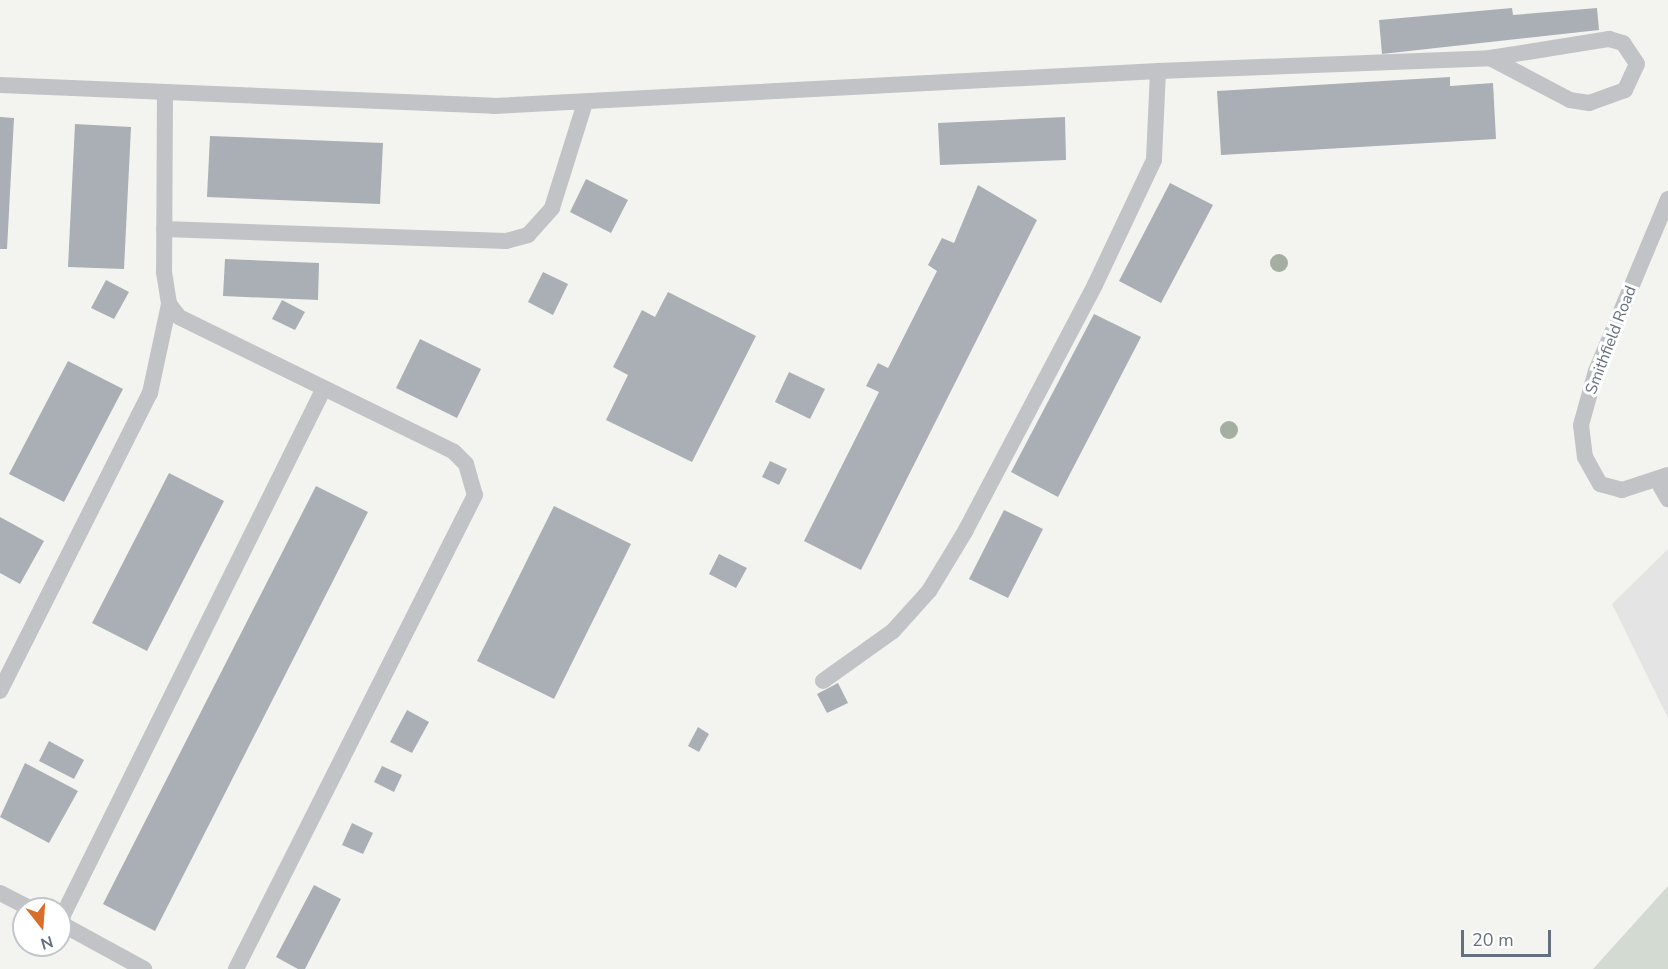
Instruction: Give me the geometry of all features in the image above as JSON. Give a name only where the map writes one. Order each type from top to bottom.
[{"type":"lane","points":[[0,85],[494,106],[585,103],[1158,70],[1490,58],[1609,39],[1623,43],[1637,64],[1625,90],[1589,103],[1569,100],[1490,58]]},
{"type":"lane","points":[[823,681],[893,631],[929,591],[966,530],[1095,285],[1154,160],[1158,70]]},
{"type":"lane","points":[[0,691],[150,393],[169,304],[164,229],[165,92]]},
{"type":"lane","points":[[164,229],[506,241],[528,235],[552,208],[585,103]]},
{"type":"lane","name":"Smithfield Road","points":[[1663,478],[1622,490],[1600,484],[1585,457],[1581,425],[1596,371],[1668,199]]},
{"type":"lane","points":[[169,304],[193,325],[454,452],[466,464],[475,495],[236,969]]},
{"type":"lane","points":[[72,898],[323,390]]},
{"type":"lane","points":[[1663,478],[1668,499]]},
{"type":"lane","points":[[72,929],[144,969]]},
{"type":"shaded area","points":[[1668,549],[1668,718],[1612,604]]},
{"type":"shaded area","points":[[1668,886],[1668,969],[1593,969]]},
{"type":"building","points":[[1512,8],[1513,15],[1597,8],[1599,30],[1382,54],[1379,20]]},
{"type":"building","points":[[1450,77],[1450,86],[1493,83],[1496,139],[1221,155],[1217,91]]},
{"type":"building","points":[[0,117],[14,118],[7,249],[0,249]]},
{"type":"building","points":[[1065,117],[1066,160],[940,165],[938,123]]},
{"type":"building","points":[[75,124],[131,127],[124,269],[68,267]]},
{"type":"building","points":[[210,136],[383,143],[380,204],[207,197]]},
{"type":"building","points":[[586,179],[628,200],[611,233],[570,212]]},
{"type":"building","points":[[1170,183],[1213,205],[1161,303],[1119,281]]},
{"type":"building","points":[[978,185],[1037,220],[861,570],[804,541],[879,392],[866,386],[878,363],[888,368],[937,271],[928,265],[942,238],[954,243]]},
{"type":"building","points":[[225,259],[319,263],[318,300],[223,296]]},
{"type":"building","points":[[543,272],[568,284],[553,315],[528,302]]},
{"type":"building","points":[[106,280],[129,292],[114,319],[91,308]]},
{"type":"building","points":[[668,292],[756,336],[692,462],[606,420],[628,375],[613,367],[642,310],[655,317]]},
{"type":"building","points":[[282,300],[305,312],[295,330],[272,319]]},
{"type":"building","points":[[1094,314],[1141,337],[1058,497],[1011,472]]},
{"type":"building","points":[[420,339],[481,369],[457,418],[396,388]]},
{"type":"building","points":[[68,361],[123,389],[64,502],[9,474]]},
{"type":"building","points":[[789,372],[825,389],[810,419],[775,402]]},
{"type":"building","points":[[770,461],[787,469],[779,485],[762,477]]},
{"type":"building","points":[[169,473],[224,501],[147,651],[92,623]]},
{"type":"building","points":[[316,486],[368,512],[155,931],[103,904]]},
{"type":"building","points":[[554,506],[631,544],[554,699],[477,661]]},
{"type":"building","points":[[1004,510],[1043,529],[1008,598],[969,579]]},
{"type":"building","points":[[0,517],[44,541],[20,584],[0,573]]},
{"type":"building","points":[[719,554],[747,568],[736,588],[709,574]]},
{"type":"building","points":[[838,683],[848,703],[827,713],[817,694]]},
{"type":"building","points":[[407,710],[429,722],[412,753],[390,742]]},
{"type":"building","points":[[698,727],[709,734],[699,752],[688,746]]},
{"type":"building","points":[[49,741],[84,760],[74,779],[39,761]]},
{"type":"building","points":[[25,763],[78,791],[49,843],[0,817]]},
{"type":"building","points":[[382,766],[402,775],[394,792],[374,782]]},
{"type":"building","points":[[352,823],[373,833],[363,854],[342,845]]},
{"type":"building","points":[[314,885],[341,899],[305,969],[298,969],[276,957]]}]
